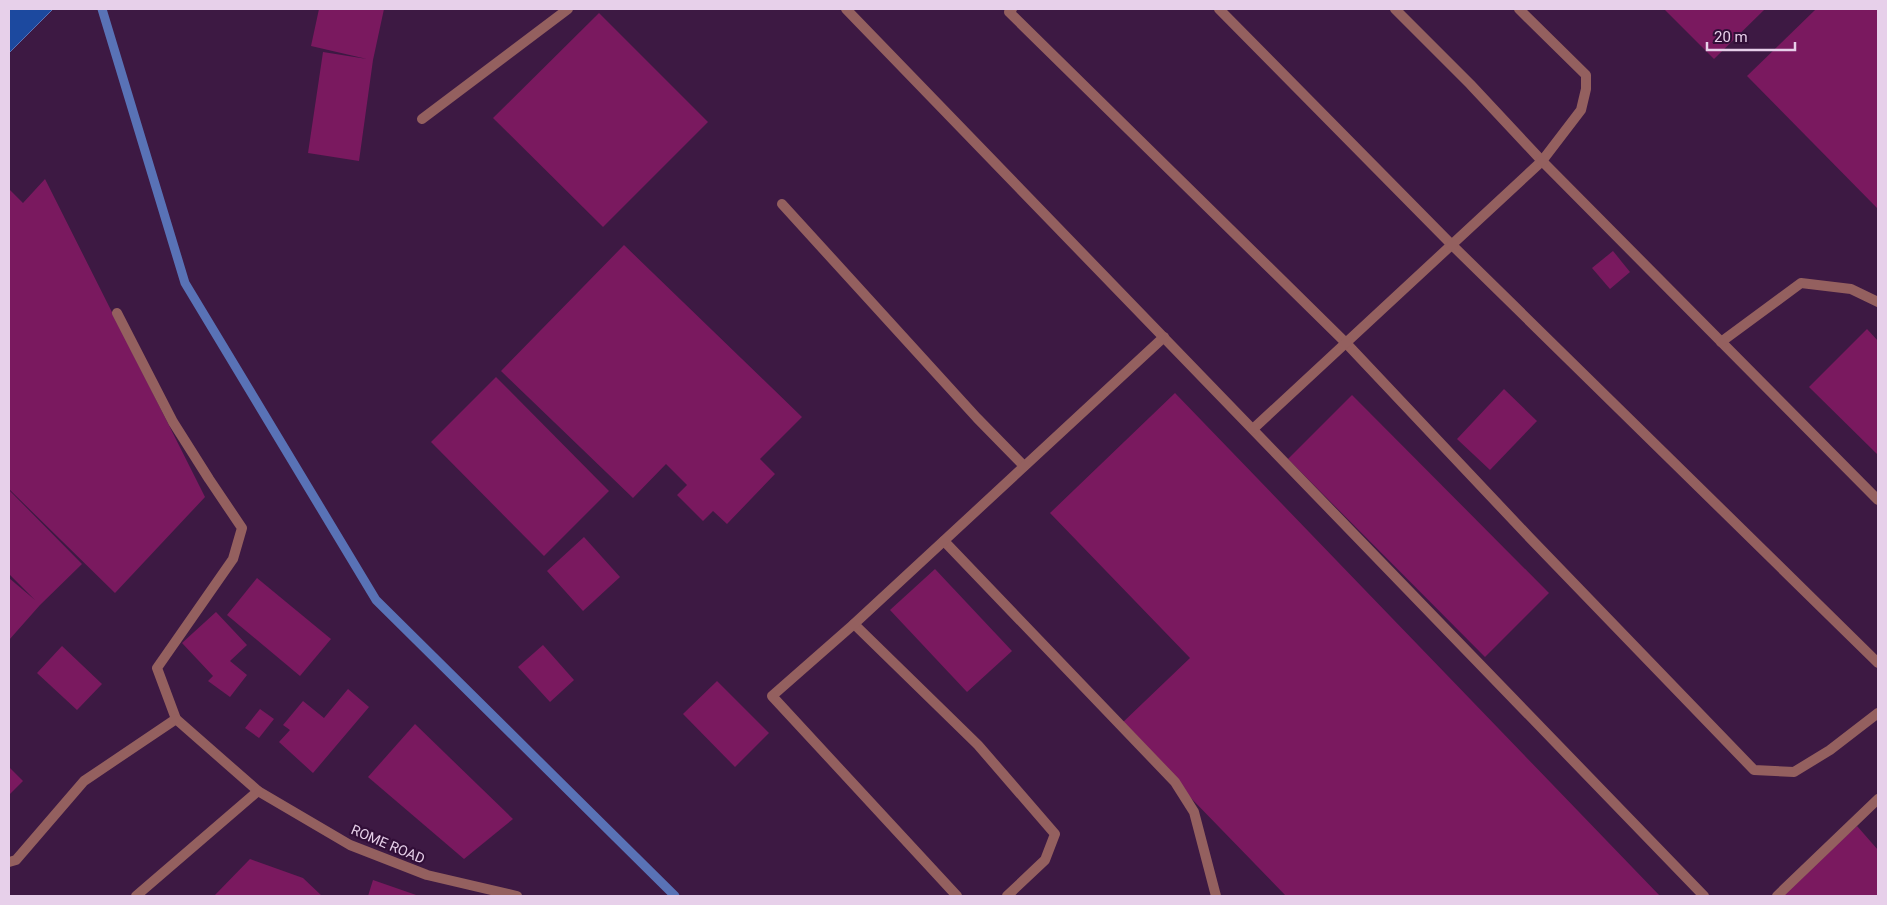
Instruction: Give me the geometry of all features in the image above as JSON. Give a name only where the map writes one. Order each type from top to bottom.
[{"type":"lane","points":[[422,119],[568,9]]},
{"type":"lane","points":[[846,9],[1704,896]]},
{"type":"lane","points":[[1012,9],[1009,12],[1346,343],[1530,538],[1754,770],[1794,772],[1830,750],[1878,713]]},
{"type":"lane","points":[[1219,9],[1452,245],[1878,663]]},
{"type":"lane","points":[[1395,9],[1470,84],[1542,161],[1878,500]]},
{"type":"lane","points":[[1253,429],[1542,161],[1581,110],[1586,89],[1586,75],[1519,9]]},
{"type":"lane","points":[[782,204],[971,411],[1024,466]]},
{"type":"lane","points":[[1721,342],[1801,283],[1851,289],[1878,302]]},
{"type":"lane","points":[[9,862],[16,860],[84,781],[176,720],[156,668],[233,559],[242,528],[173,422],[117,313]]},
{"type":"lane","points":[[957,896],[772,696],[854,624],[1164,337]]},
{"type":"lane","points":[[944,541],[1175,782],[1194,812],[1216,896]]},
{"type":"lane","points":[[854,624],[978,745],[1055,834],[1045,860],[1007,896]]},
{"type":"lane","name":"ROME ROAD","points":[[176,720],[258,791],[350,845],[426,875],[517,896]]},
{"type":"lane","points":[[136,896],[258,791]]},
{"type":"lane","points":[[1776,896],[1878,799]]},
{"type":"water","points":[[9,9],[53,9],[9,53]]},
{"type":"building","points":[[319,9],[384,9],[373,60],[359,161],[308,153],[323,52],[367,59],[311,46]]},
{"type":"building","points":[[1664,9],[1765,9],[1714,59]]},
{"type":"building","points":[[1816,9],[1878,9],[1878,209],[1747,76]]},
{"type":"building","points":[[599,13],[708,122],[603,227],[493,118]]},
{"type":"building","points":[[45,179],[205,497],[115,593],[9,489],[9,189],[23,203]]},
{"type":"building","points":[[624,245],[802,417],[760,459],[775,474],[727,524],[713,511],[703,521],[677,495],[687,485],[666,464],[633,498],[501,371]]},
{"type":"building","points":[[1613,251],[1630,272],[1610,289],[1592,268]]},
{"type":"building","points":[[1867,329],[1878,341],[1878,455],[1809,387]]},
{"type":"building","points":[[496,377],[609,491],[544,556],[431,442]]},
{"type":"building","points":[[1504,389],[1537,421],[1490,470],[1457,439]]},
{"type":"building","points":[[1175,393],[1660,896],[1286,896],[1120,725],[1190,658],[1050,513]]},
{"type":"building","points":[[1352,395],[1549,593],[1485,657],[1288,459]]},
{"type":"building","points":[[9,490],[82,564],[40,605],[9,640],[9,578],[35,600],[9,574]]},
{"type":"building","points":[[584,537],[620,577],[583,611],[547,571]]},
{"type":"building","points":[[935,569],[1012,651],[967,692],[890,610]]},
{"type":"building","points":[[257,578],[331,639],[300,676],[227,615]]},
{"type":"building","points":[[216,612],[247,645],[230,661],[247,675],[230,697],[208,681],[213,676],[182,643]]},
{"type":"building","points":[[543,645],[574,680],[550,702],[518,667]]},
{"type":"building","points":[[62,646],[102,684],[77,710],[37,673]]},
{"type":"building","points":[[717,681],[769,733],[735,767],[683,714]]},
{"type":"building","points":[[348,689],[369,707],[313,773],[279,742],[290,730],[283,725],[303,701],[324,718]]},
{"type":"building","points":[[260,709],[274,719],[259,738],[245,728]]},
{"type":"building","points":[[415,724],[513,819],[464,859],[368,777]]},
{"type":"building","points":[[9,767],[23,781],[9,795]]},
{"type":"building","points":[[1857,826],[1878,850],[1878,894],[1876,896],[1780,896]]},
{"type":"building","points":[[250,859],[303,878],[322,896],[214,896]]},
{"type":"building","points":[[373,880],[419,896],[368,896]]},
{"type":"waterway","points":[[102,9],[185,283],[376,600],[675,896]]}]
